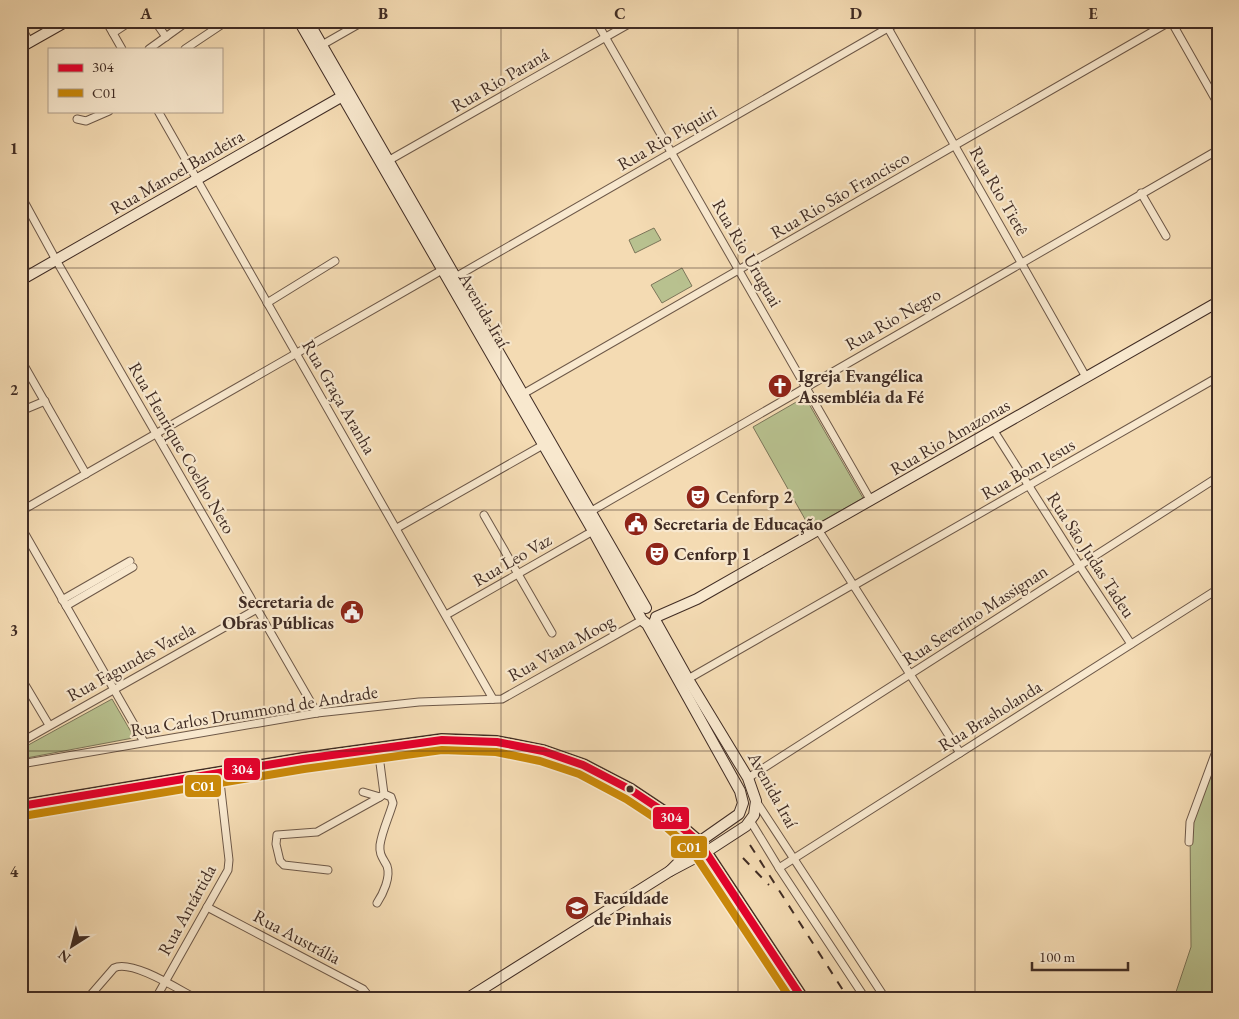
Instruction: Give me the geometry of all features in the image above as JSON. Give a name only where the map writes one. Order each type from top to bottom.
[{"type":"main road","points":[[25,45],[66,21]]},
{"type":"main road","name":"Avenida Iraí","points":[[299,21],[346,94],[385,162],[442,270],[452,278]]},
{"type":"main road","name":"Avenida Iraí","points":[[308,21],[322,45],[335,76]]},
{"type":"main road","name":"Rua Manoel Bandeira","points":[[21,280],[346,94]]},
{"type":"main road","name":"Avenida Iraí","points":[[394,179],[511,382],[543,445],[587,513],[649,616],[740,791],[743,803],[739,814],[699,842]]},
{"type":"main road","name":"Rua Rio Amazonas","points":[[649,616],[671,606],[697,599],[872,501],[1218,302]]},
{"type":"main road","name":"Avenida Iraí","points":[[511,382],[523,394],[587,513],[593,531],[664,636],[748,778],[756,801]]},
{"type":"main road","points":[[664,636],[663,629],[670,617],[697,599]]},
{"type":"main road","points":[[21,806],[302,758],[442,740],[476,740],[516,745],[543,751],[583,765],[631,790],[664,812],[699,842],[802,998]]},
{"type":"main road","points":[[468,998],[670,871],[706,852],[751,822],[754,816],[756,801]]},
{"type":"main road","points":[[670,871],[699,842]]},
{"type":"street","points":[[106,21],[121,48]]},
{"type":"street","points":[[113,32],[131,21]]},
{"type":"street","points":[[155,21],[166,37]]},
{"type":"street","points":[[150,48],[188,21]]},
{"type":"street","points":[[186,48],[227,21]]},
{"type":"street","points":[[322,45],[364,21]]},
{"type":"street","name":"Rua Rio Uruguai","points":[[596,21],[872,501]]},
{"type":"street","name":"Rua Rio Paraná","points":[[385,162],[634,21]]},
{"type":"street","name":"Rua Rio Piquiri","points":[[452,278],[672,153],[886,25],[900,21]]},
{"type":"street","points":[[1171,21],[1218,104]]},
{"type":"street","name":"Rua Rio São Francisco","points":[[523,394],[1171,21]]},
{"type":"street","name":"Rua Rio Tietê","points":[[886,25],[1086,377]]},
{"type":"street","points":[[21,27],[25,45]]},
{"type":"street","points":[[77,119],[86,121],[107,112]]},
{"type":"street","name":"Rua Graça Aranha","points":[[159,112],[493,699]]},
{"type":"street","name":"Rua Rio Negro","points":[[587,513],[1218,150]]},
{"type":"street","points":[[1141,194],[1166,236]]},
{"type":"street","name":"Rua Henrique Coelho Neto","points":[[21,196],[317,713]]},
{"type":"street","points":[[267,302],[335,261]]},
{"type":"street","points":[[21,511],[442,270]]},
{"type":"street","points":[[21,360],[86,474]]},
{"type":"street","name":"Rua Bom Jesus","points":[[688,679],[1218,377]]},
{"type":"street","points":[[21,411],[45,401]]},
{"type":"street","name":"Rua São Judas Tadeu","points":[[994,431],[1079,565],[1132,644]]},
{"type":"street","points":[[396,528],[543,445]]},
{"type":"street","name":"Rua Severino Massignan","points":[[748,778],[1218,477]]},
{"type":"street","points":[[484,515],[552,633]]},
{"type":"street","points":[[21,527],[144,742]]},
{"type":"street","name":"Rua Leo Vaz","points":[[446,615],[593,531]]},
{"type":"street","points":[[819,531],[852,586],[960,753]]},
{"type":"street","points":[[64,603],[132,564]]},
{"type":"street","name":"Rua Brasholanda","points":[[779,868],[1218,589]]},
{"type":"street","name":"Rua Fagundes Varela","points":[[21,742],[257,609]]},
{"type":"street","name":"Rua Viana Moog","points":[[493,699],[502,699],[649,616]]},
{"type":"street","points":[[21,678],[49,725]]},
{"type":"street","name":"Rua Carlos Drummond de Andrade","points":[[21,764],[317,713],[419,702],[493,699]]},
{"type":"street","points":[[1189,842],[1190,822],[1218,746]]},
{"type":"street","points":[[378,748],[382,795]]},
{"type":"street","name":"Rua Antártida","points":[[156,998],[228,870],[229,860],[219,773]]},
{"type":"street","points":[[363,792],[391,797],[393,804],[380,846],[381,859],[387,867],[387,881],[382,896],[377,903]]},
{"type":"street","points":[[328,870],[284,865],[280,861],[276,844],[277,835],[317,832],[332,820],[382,795]]},
{"type":"street","name":"Avenida Iraí","points":[[756,801],[885,998]]},
{"type":"street","name":"Avenida Iraí","points":[[751,822],[779,868],[865,998]]},
{"type":"street","name":"Rua Austrália","points":[[206,907],[363,989],[370,998]]},
{"type":"street","points":[[88,998],[118,965],[139,970],[194,998]]},
{"type":"green space","points":[[654,228],[661,240],[635,253],[629,240]]},
{"type":"green space","points":[[682,268],[692,286],[662,303],[651,285]]},
{"type":"green space","points":[[805,397],[863,498],[810,528],[753,427]]},
{"type":"green space","points":[[112,699],[133,738],[21,759],[21,749]]},
{"type":"green space","points":[[1218,746],[1218,998],[1174,998],[1191,947],[1190,822]]},
{"type":"railway","points":[[750,845],[848,998]]},
{"type":"railway","points":[[743,858],[769,885]]},
{"type":"transit line","name":"304","points":[[21,806],[303,759],[442,740],[497,742],[543,751],[583,765],[631,790],[664,812],[699,842],[802,998]]},
{"type":"transit line","name":"C01","points":[[23,816],[304,769],[442,750],[496,752],[540,761],[579,774],[626,799],[658,820],[691,849],[790,998]]},
{"type":"place","name":"Igreja Evangélica Assembléia da Fé","points":[[780,386]]},
{"type":"place","name":"Cenforp 2","points":[[698,497]]},
{"type":"place","name":"Secretaria de Educação","points":[[636,524]]},
{"type":"place","name":"Cenforp 1","points":[[657,554]]},
{"type":"place","name":"Secretaria de Obras Públicas","points":[[352,612]]},
{"type":"place","name":"Faculdade de Pinhais","points":[[577,908]]}]
